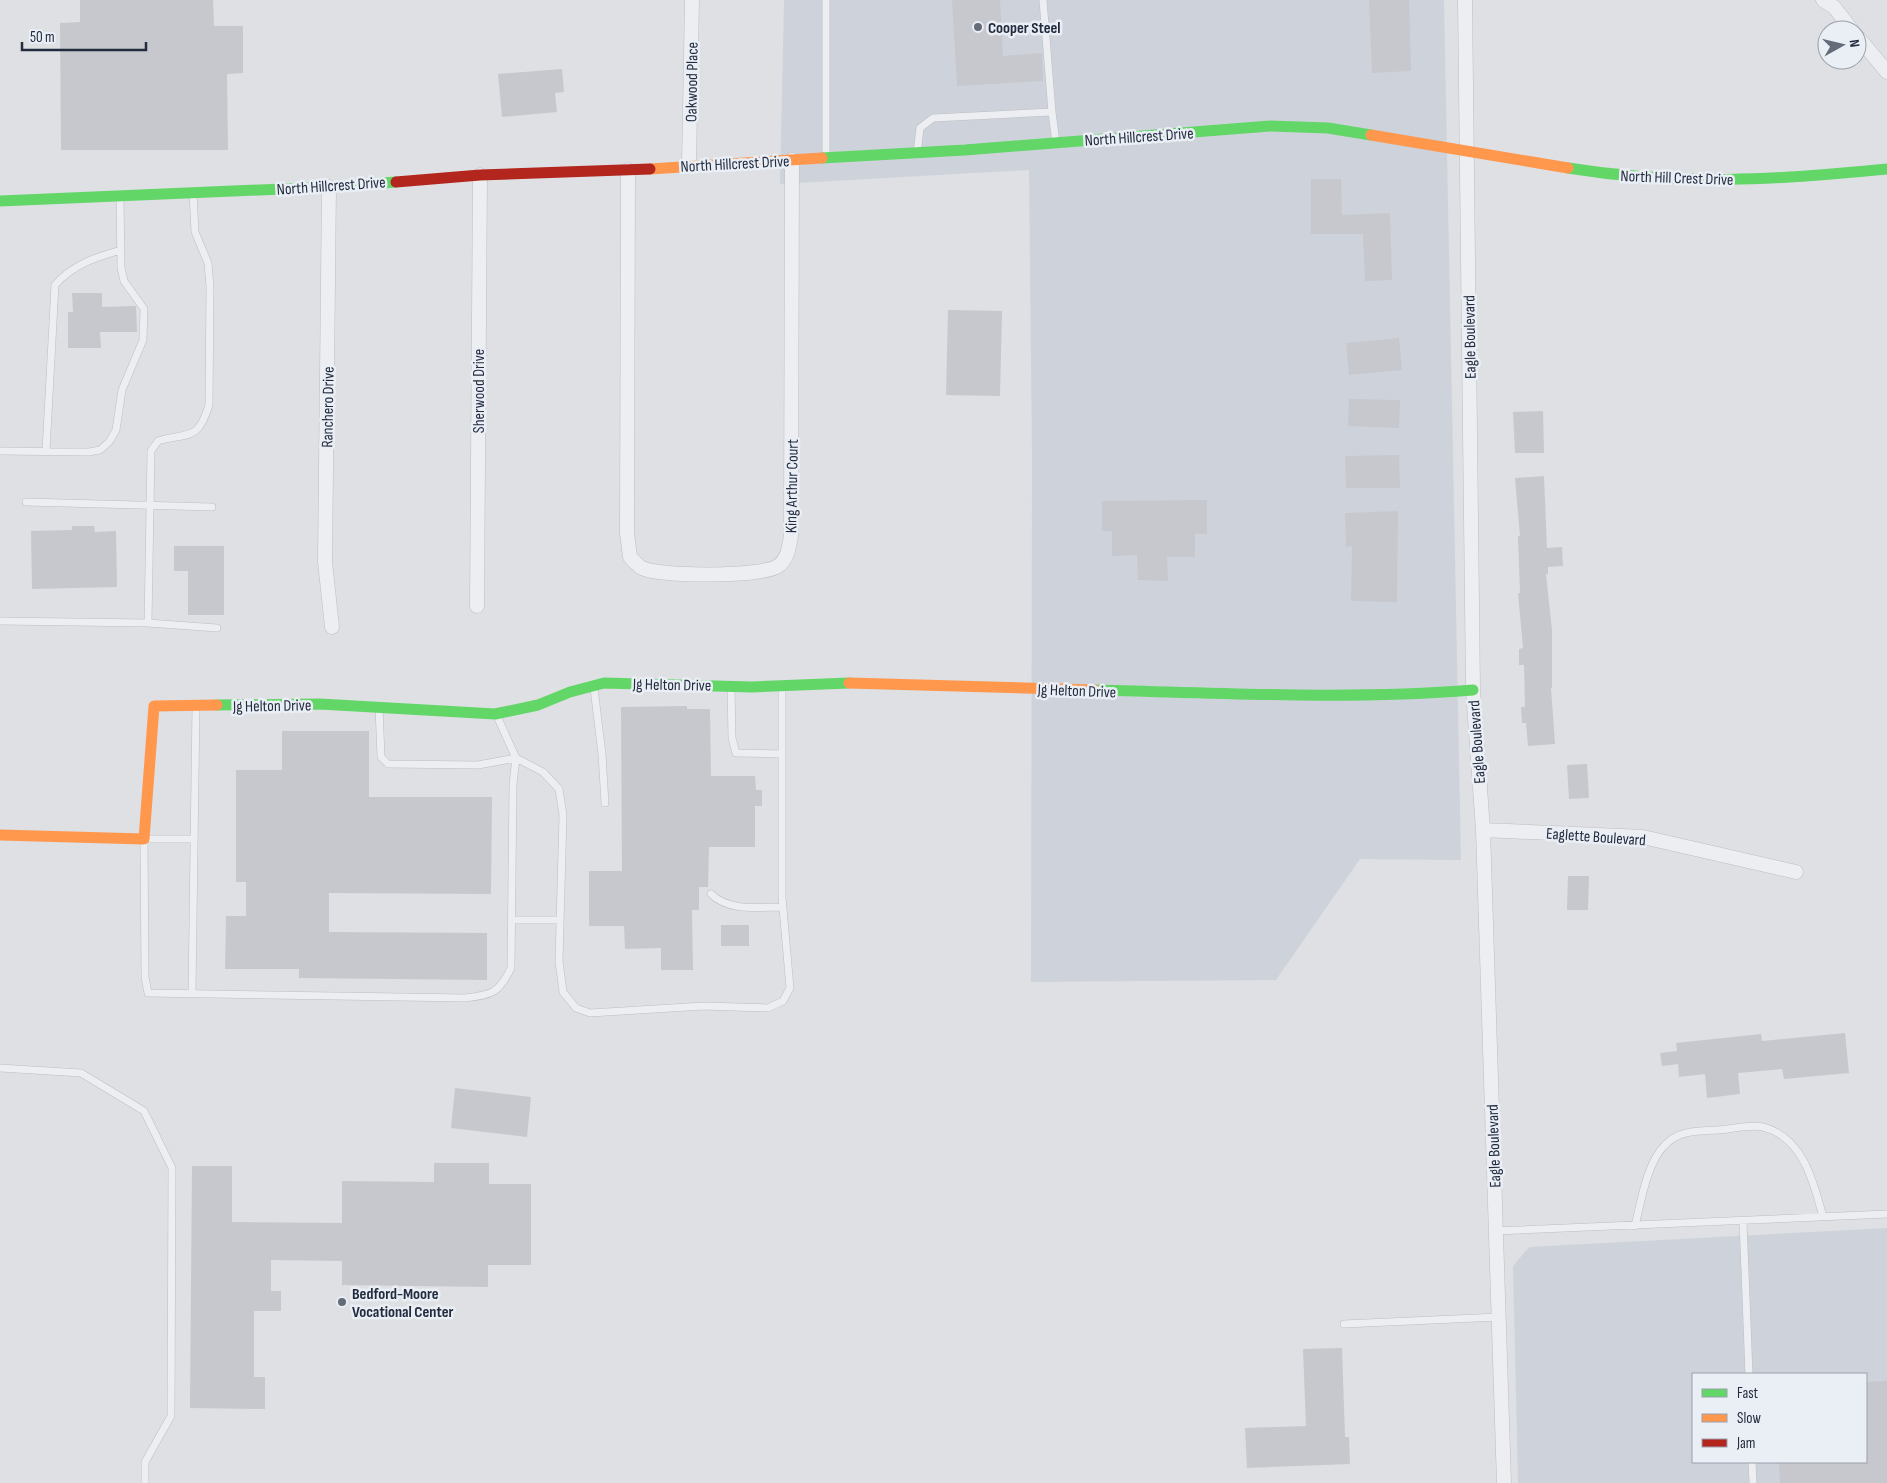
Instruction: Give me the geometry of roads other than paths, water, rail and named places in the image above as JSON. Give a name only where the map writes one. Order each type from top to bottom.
[{"type":"street","name":"Oakwood Place","points":[[689,165],[692,0]]},
{"type":"street","name":"Eagle Boulevard","points":[[1465,0],[1473,690],[1483,830],[1504,1483]]},
{"type":"street","points":[[1823,0],[1834,8],[1844,20]]},
{"type":"street","points":[[1867,48],[1887,72]]},
{"type":"street","name":"North Hillcrest Drive","points":[[0,201],[329,187],[480,175],[628,170],[916,153],[1270,126],[1328,128],[1468,152]]},
{"type":"street","name":"North Hill Crest Drive","points":[[1468,152],[1600,174],[1672,180],[1787,179],[1887,169]]},
{"type":"street","name":"King Arthur Court","points":[[628,170],[628,533],[630,557],[642,568],[677,575],[763,571],[777,566],[786,557],[791,536],[792,160]]},
{"type":"street","name":"Sherwood Drive","points":[[477,606],[480,175]]},
{"type":"street","name":"Ranchero Drive","points":[[329,187],[325,562],[332,627]]},
{"type":"street","name":"Jg Helton Drive","points":[[144,840],[154,706],[320,704],[495,714],[538,705],[570,692],[604,683],[782,686],[842,683],[1262,694],[1434,694],[1473,690]]},
{"type":"street","name":"Eaglette Boulevard","points":[[1483,830],[1643,837],[1796,872]]},
{"type":"street","points":[[0,835],[144,840]]},
{"type":"lane","points":[[826,0],[826,158]]},
{"type":"lane","points":[[1043,0],[1056,143]]},
{"type":"lane","points":[[916,153],[920,128],[933,118],[1052,112]]},
{"type":"lane","points":[[148,623],[151,451],[158,441],[192,435],[205,419],[209,405],[210,287],[208,263],[195,232],[193,193]]},
{"type":"lane","points":[[0,451],[89,452],[100,450],[109,442],[116,430],[122,390],[143,340],[144,309],[124,281],[121,250],[120,196]]},
{"type":"lane","points":[[46,451],[55,285],[62,276],[91,259],[121,250]]},
{"type":"lane","points":[[26,502],[212,506]]},
{"type":"lane","points":[[0,621],[148,623],[217,628]]},
{"type":"lane","points":[[594,685],[602,754],[605,803]]},
{"type":"lane","points":[[731,686],[732,738],[736,753],[782,754]]},
{"type":"lane","points":[[379,707],[380,757],[388,764],[478,765],[516,758],[543,772],[560,789],[563,814],[559,961],[563,992],[576,1008],[590,1013],[704,1006],[768,1008],[783,1001],[790,988],[783,907],[782,686]]},
{"type":"lane","points":[[192,993],[196,706]]},
{"type":"lane","points":[[194,839],[144,840],[145,977],[148,993],[465,998],[488,995],[503,984],[511,968],[513,784],[516,758],[495,714]]},
{"type":"lane","points":[[711,894],[720,903],[735,907],[783,907]]},
{"type":"lane","points":[[512,920],[560,920]]},
{"type":"lane","points":[[0,1068],[82,1073],[144,1111],[172,1168],[171,1416],[145,1462],[145,1483]]},
{"type":"lane","points":[[1635,1226],[1648,1175],[1663,1146],[1674,1137],[1688,1132],[1762,1126],[1789,1141],[1804,1161],[1814,1181],[1823,1217]]},
{"type":"lane","points":[[1496,1232],[1887,1214]]},
{"type":"lane","points":[[1743,1221],[1749,1373]]},
{"type":"lane","points":[[1344,1324],[1499,1318]]},
{"type":"lane","points":[[1752,1463],[1753,1483]]},
{"type":"place","name":"Cooper Steel","points":[[978,27]]},
{"type":"place","name":"Bedford-Moore Vocational Center","points":[[342,1302]]}]
